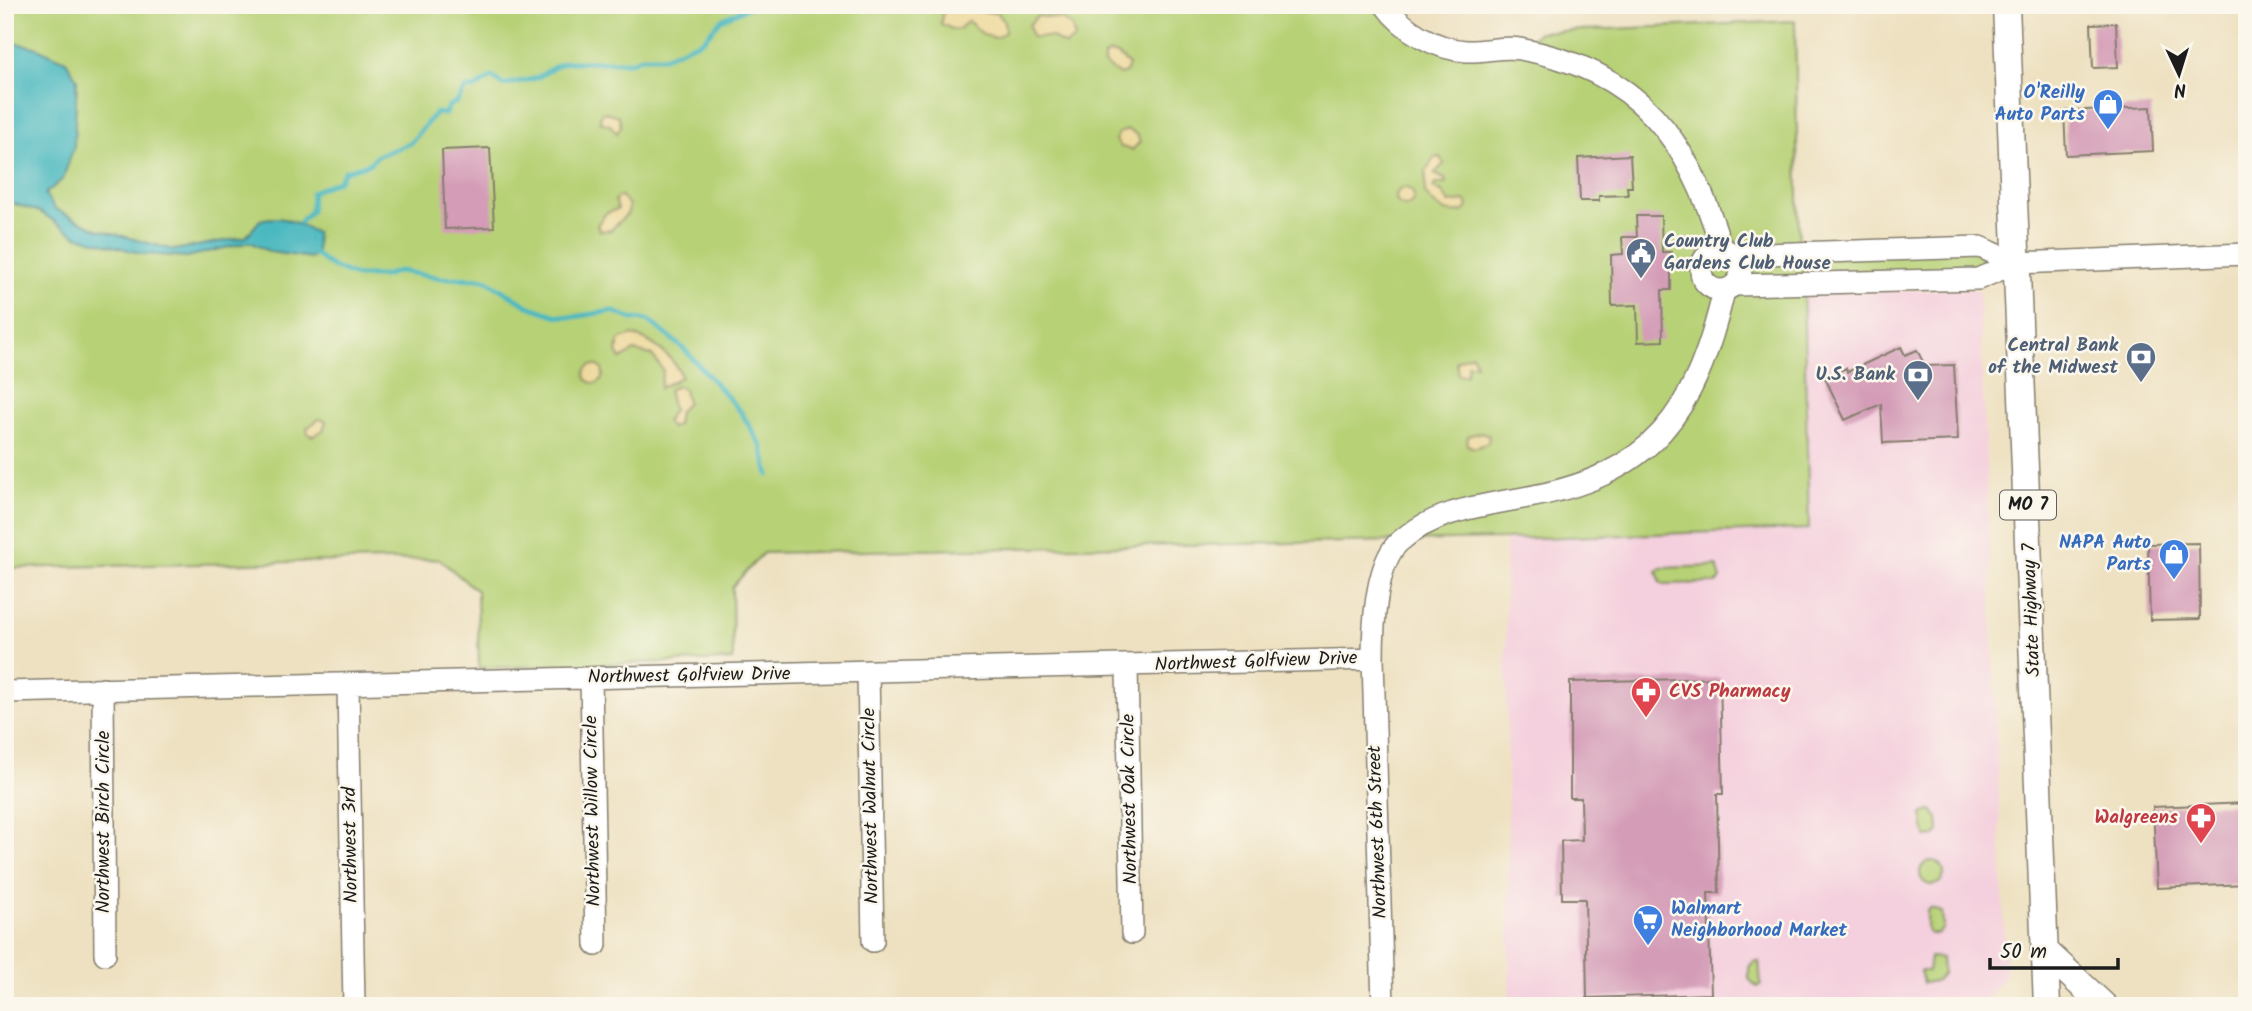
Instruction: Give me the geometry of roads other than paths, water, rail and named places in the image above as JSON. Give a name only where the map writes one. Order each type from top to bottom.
[{"type":"main road","name":"State Highway 7","points":[[2006,5],[2047,1006]]},
{"type":"main road","points":[[2044,950],[2104,1006]]},
{"type":"street","points":[[1385,5],[1392,16],[1424,39],[1464,51],[1518,49],[1556,58],[1597,73],[1636,96],[1668,130],[1698,180],[1728,252],[1741,266],[1730,288]]},
{"type":"street","points":[[2017,263],[1980,247],[1728,252],[1709,254],[1695,271],[1706,284],[1730,288],[1978,279],[2017,263],[2247,254]]},
{"type":"street","name":"Northwest 6th Street","points":[[1383,1006],[1373,615],[1383,573],[1398,543],[1442,515],[1488,502],[1570,489],[1605,475],[1647,447],[1673,420],[1693,388],[1711,347],[1730,288]]},
{"type":"street","name":"Northwest Golfview Drive","points":[[5,692],[1373,659]]},
{"type":"street","name":"Northwest Oak Circle","points":[[1127,666],[1132,933]]},
{"type":"street","name":"Northwest Walnut Circle","points":[[868,671],[873,941]]},
{"type":"street","name":"Northwest Willow Circle","points":[[591,678],[596,945]]},
{"type":"street","name":"Northwest 3rd","points":[[348,685],[354,1006]]},
{"type":"street","name":"Northwest Birch Circle","points":[[103,689],[105,954]]},
{"type":"water","points":[[5,41],[35,47],[66,61],[77,79],[74,146],[63,179],[45,194],[55,209],[97,229],[174,250],[246,237],[260,220],[283,219],[316,233],[317,252],[311,258],[270,252],[250,242],[187,257],[143,254],[77,236],[40,212],[5,201]]},
{"type":"waterway","points":[[300,222],[311,211],[312,192],[338,181],[345,171],[369,164],[377,156],[411,143],[435,113],[445,114],[448,106],[457,102],[466,88],[473,89],[492,77],[503,85],[533,79],[567,62],[631,62],[642,57],[664,57],[703,40],[721,20],[753,5]]},
{"type":"waterway","points":[[315,254],[332,267],[356,276],[383,276],[399,271],[442,278],[484,279],[528,306],[558,316],[574,317],[612,311],[632,319],[648,320],[684,349],[741,412],[762,447],[769,475]]},
{"type":"place","name":"O'Reilly Auto Parts","points":[[2108,131]]},
{"type":"place","name":"Country Club Gardens Club House","points":[[1641,280]]},
{"type":"place","name":"Central Bank of the Midwest","points":[[2141,384]]},
{"type":"place","name":"U.S. Bank","points":[[1918,402]]},
{"type":"place","name":"NAPA Auto Parts","points":[[2174,581]]},
{"type":"place","name":"CVS Pharmacy","points":[[1646,719]]},
{"type":"place","name":"Walgreens","points":[[2201,845]]},
{"type":"place","name":"Walmart Neighborhood Market","points":[[1648,947]]}]
